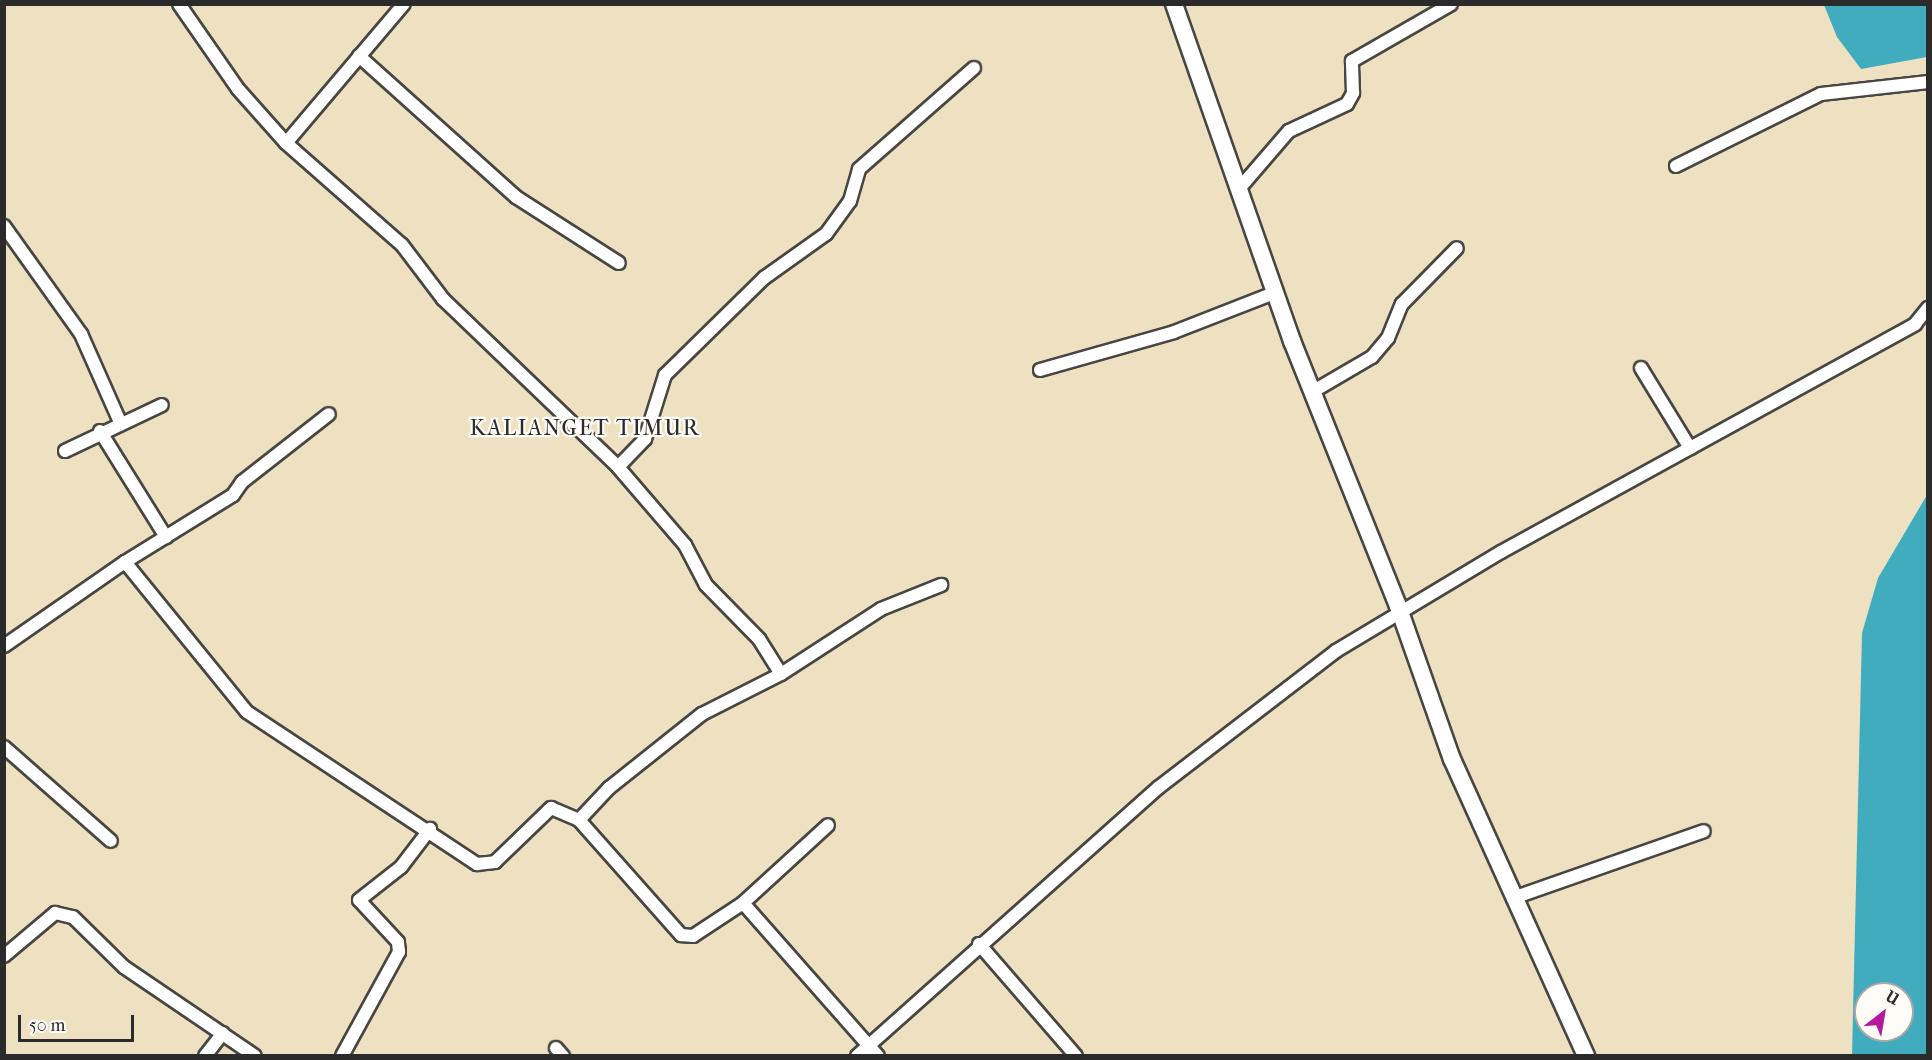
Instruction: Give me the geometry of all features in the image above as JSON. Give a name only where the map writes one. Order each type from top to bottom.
[{"type":"main road","points":[[1174,4],[1274,293],[1401,615],[1452,759],[1586,1056]]},
{"type":"street","points":[[179,4],[238,89],[286,143],[402,245],[464,321],[618,467],[685,545],[706,585],[759,639],[781,674]]},
{"type":"street","points":[[286,143],[404,4]]},
{"type":"street","points":[[1238,190],[1289,131],[1347,104],[1353,93],[1352,61],[1451,4]]},
{"type":"street","points":[[359,56],[516,197],[619,263]]},
{"type":"street","points":[[618,467],[645,439],[665,375],[764,278],[826,234],[850,201],[859,169],[974,68]]},
{"type":"street","points":[[1676,166],[1821,94],[1928,82]]},
{"type":"street","points":[[4,226],[81,334],[120,422]]},
{"type":"street","points":[[1312,392],[1372,357],[1388,339],[1402,304],[1457,248]]},
{"type":"street","points":[[1040,370],[1174,332],[1274,293]]},
{"type":"street","points":[[857,1056],[979,944],[1251,715],[1336,651],[1401,615],[1501,552],[1915,324],[1928,308]]},
{"type":"street","points":[[1641,368],[1690,448]]},
{"type":"street","points":[[65,451],[100,431],[162,405]]},
{"type":"street","points":[[4,646],[125,562],[233,495],[242,482],[329,414]]},
{"type":"street","points":[[100,431],[166,537]]},
{"type":"street","points":[[125,562],[230,698],[297,750],[430,829],[487,866],[550,808],[579,820],[681,935],[701,933],[743,903],[828,825]]},
{"type":"street","points":[[579,820],[609,788],[702,714],[781,674],[881,609],[941,585]]},
{"type":"street","points":[[4,747],[111,841]]},
{"type":"street","points":[[342,1056],[399,952],[398,942],[359,900],[401,867],[430,829]]},
{"type":"street","points":[[1513,898],[1704,831]]},
{"type":"street","points":[[743,903],[870,1044],[878,1056]]},
{"type":"street","points":[[4,956],[55,913],[65,914],[80,921],[124,967],[255,1056]]},
{"type":"street","points":[[979,944],[1076,1056]]},
{"type":"street","points":[[205,1056],[223,1033]]},
{"type":"water","points":[[1824,5],[1927,5],[1927,57],[1861,69],[1837,37]]},
{"type":"water","points":[[1927,495],[1927,1055],[1852,1055],[1862,633],[1878,578]]},
{"type":"district","name":"KALIANGET TIMUR","points":[[585,429]]}]
